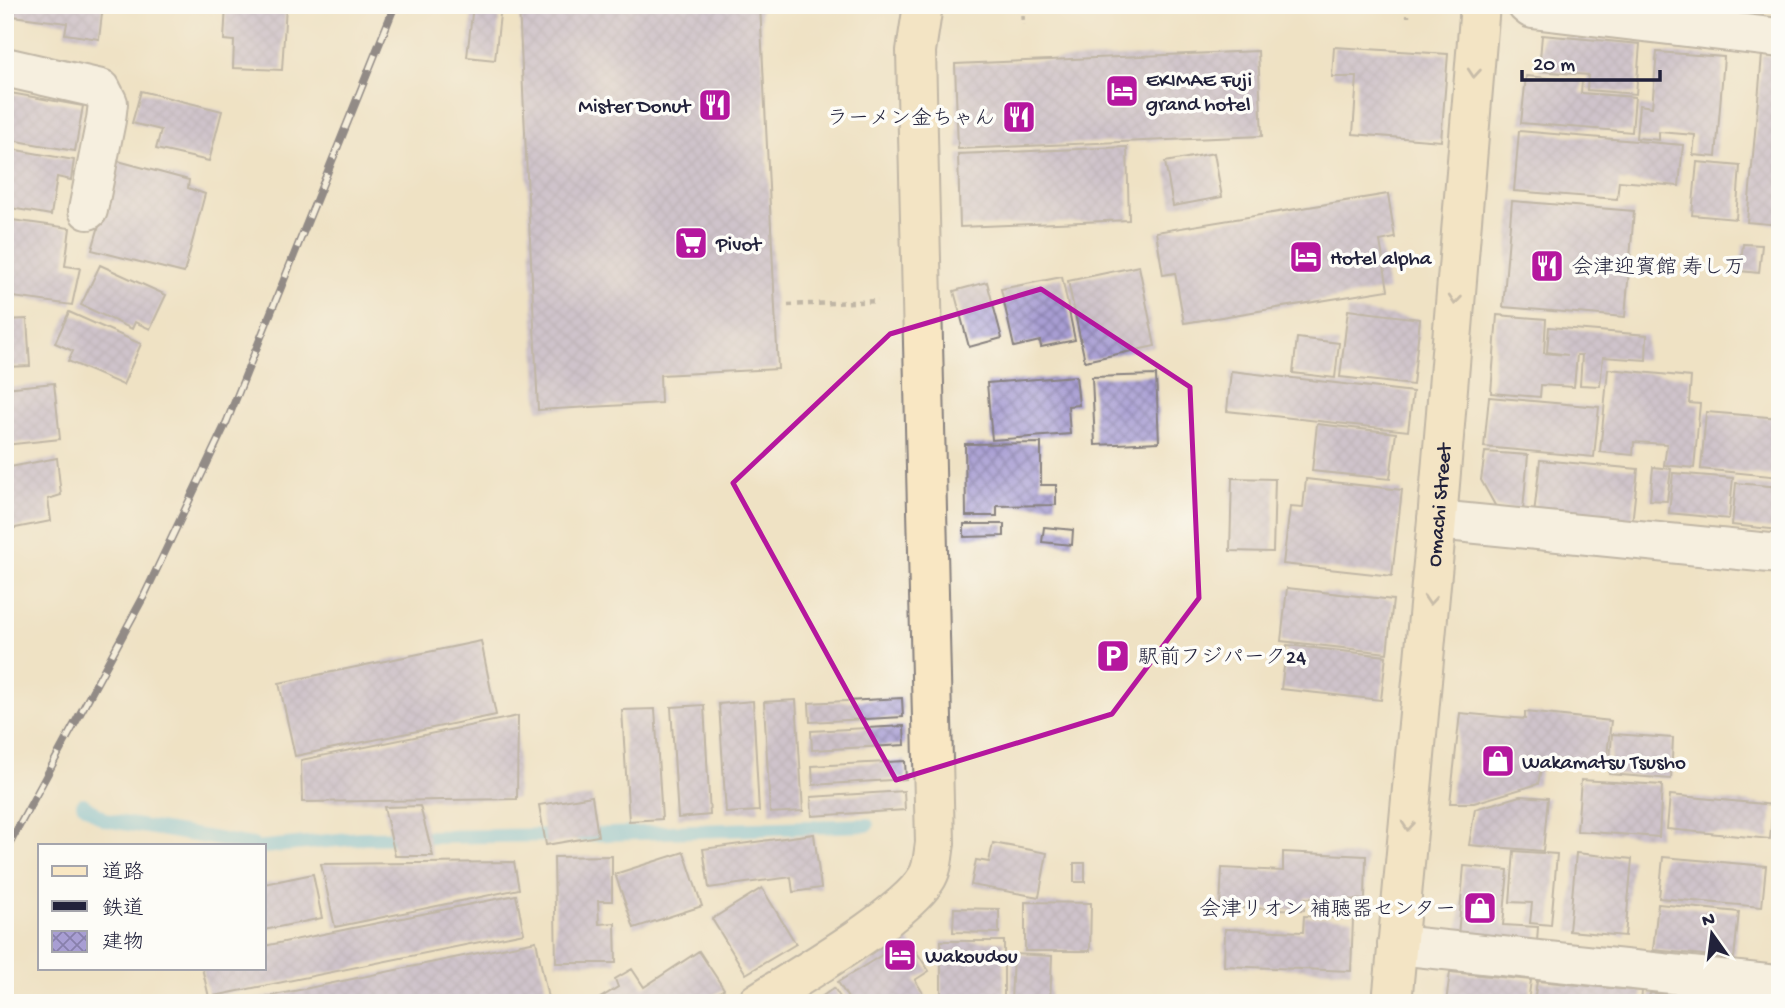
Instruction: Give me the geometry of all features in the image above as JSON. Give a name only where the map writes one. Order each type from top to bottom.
[{"type":"street","points":[[757,1003],[882,921],[921,887],[932,864],[935,843],[916,51],[923,5]]},
{"type":"street","name":"Omachi Street","points":[[1392,1003],[1437,520],[1480,5]]},
{"type":"street","points":[[1527,5],[1532,9],[1780,38]]},
{"type":"street","points":[[5,67],[101,89],[108,103],[88,210]]},
{"type":"street","points":[[1437,520],[1780,554]]},
{"type":"street","points":[[1397,945],[1777,982]]},
{"type":"path","points":[[1022,5],[1023,25]]},
{"type":"path","points":[[1408,5],[1408,17]]},
{"type":"path","points":[[788,305],[883,301]]},
{"type":"highlighted area","points":[[1041,289],[1190,387],[1199,598],[1112,714],[896,780],[733,483],[890,334]]},
{"type":"building","points":[[5,5],[103,5],[99,39],[65,34],[67,23],[5,15]]},
{"type":"building","points":[[226,5],[286,5],[282,70],[233,68],[234,41],[224,40]]},
{"type":"building","points":[[473,5],[501,5],[495,60],[467,57]]},
{"type":"building","points":[[519,5],[760,5],[778,369],[660,375],[661,403],[538,410]]},
{"type":"building","points":[[1542,35],[1640,44],[1636,94],[1587,90],[1588,75],[1539,71]]},
{"type":"building","points":[[1334,47],[1448,54],[1441,141],[1353,134],[1357,77],[1332,77]]},
{"type":"building","points":[[1258,51],[1262,136],[958,149],[955,64]]},
{"type":"building","points":[[1657,52],[1724,57],[1716,157],[1693,155],[1695,135],[1659,132],[1659,140],[1636,138],[1639,105],[1652,107]]},
{"type":"building","points":[[1762,55],[1780,56],[1780,225],[1747,222]]},
{"type":"building","points":[[1526,76],[1582,81],[1581,93],[1635,97],[1632,132],[1521,123]]},
{"type":"building","points":[[141,91],[222,111],[209,161],[156,149],[161,130],[132,123]]},
{"type":"building","points":[[5,92],[83,106],[75,151],[5,139]]},
{"type":"building","points":[[1519,131],[1683,145],[1679,186],[1619,181],[1617,199],[1514,191]]},
{"type":"building","points":[[1127,147],[1129,220],[960,227],[958,154]]},
{"type":"building","points":[[5,148],[74,160],[71,180],[57,177],[51,215],[5,207]]},
{"type":"building","points":[[1214,153],[1222,197],[1173,206],[1165,162]]},
{"type":"building","points":[[118,161],[189,180],[188,188],[205,194],[184,273],[92,250]]},
{"type":"building","points":[[1697,162],[1740,166],[1736,219],[1692,215]]},
{"type":"building","points":[[1388,194],[1395,238],[1380,241],[1388,290],[1184,323],[1175,273],[1163,275],[1156,232]]},
{"type":"building","points":[[1512,201],[1634,211],[1625,317],[1503,307]]},
{"type":"building","points":[[5,219],[70,228],[65,266],[80,268],[72,305],[5,296]]},
{"type":"building","points":[[1743,244],[1762,245],[1759,273],[1740,271]]},
{"type":"building","points":[[100,265],[166,295],[150,329],[135,322],[132,329],[81,305]]},
{"type":"building","points":[[1139,266],[1155,346],[1085,361],[1068,281]]},
{"type":"building","points":[[1062,277],[1075,340],[1041,347],[1040,341],[1014,347],[1001,289]]},
{"type":"building","points":[[987,282],[1002,338],[969,347],[954,291]]},
{"type":"building","points":[[1348,310],[1420,319],[1413,385],[1340,377]]},
{"type":"building","points":[[69,312],[141,344],[123,385],[68,361],[73,351],[55,343]]},
{"type":"building","points":[[1497,315],[1546,319],[1544,353],[1568,355],[1547,352],[1549,327],[1647,335],[1646,360],[1603,357],[1600,386],[1580,385],[1582,355],[1577,355],[1574,387],[1541,385],[1540,397],[1491,393]]},
{"type":"building","points":[[27,319],[30,366],[5,367],[5,320]]},
{"type":"building","points":[[1297,338],[1339,343],[1335,378],[1293,373]]},
{"type":"building","points":[[1608,369],[1691,377],[1689,403],[1700,404],[1694,468],[1664,465],[1667,444],[1634,442],[1633,455],[1600,452]]},
{"type":"building","points":[[1231,371],[1413,392],[1408,431],[1227,411]]},
{"type":"building","points":[[1156,375],[1159,442],[1095,445],[1092,377]]},
{"type":"building","points":[[1076,376],[1079,405],[1068,406],[1070,434],[992,440],[987,383]]},
{"type":"building","points":[[54,383],[60,439],[5,445],[5,388]]},
{"type":"building","points":[[1489,397],[1599,407],[1594,457],[1484,447]]},
{"type":"building","points":[[1706,412],[1780,418],[1780,477],[1701,469]]},
{"type":"building","points":[[1317,424],[1396,433],[1390,479],[1312,471]]},
{"type":"building","points":[[1041,443],[1041,485],[1056,485],[1056,505],[997,506],[997,516],[966,516],[965,444]]},
{"type":"building","points":[[1485,452],[1528,455],[1523,510],[1496,507],[1481,480]]},
{"type":"building","points":[[57,458],[61,495],[48,499],[51,521],[5,530],[5,468]]},
{"type":"building","points":[[1540,460],[1638,469],[1632,524],[1534,515]]},
{"type":"building","points":[[1653,467],[1671,469],[1667,501],[1650,500]]},
{"type":"building","points":[[1673,473],[1733,478],[1729,519],[1669,513]]},
{"type":"building","points":[[1232,478],[1275,479],[1273,552],[1230,551]]},
{"type":"building","points":[[1306,479],[1402,490],[1392,576],[1283,564],[1290,507],[1303,508]]},
{"type":"building","points":[[1736,483],[1780,487],[1780,530],[1732,525]]},
{"type":"building","points":[[964,524],[1004,524],[1004,536],[964,537]]},
{"type":"building","points":[[1044,527],[1073,530],[1072,545],[1042,542]]},
{"type":"building","points":[[1287,588],[1393,600],[1387,653],[1281,641]]},
{"type":"building","points":[[481,641],[496,715],[295,756],[279,683]]},
{"type":"building","points":[[1287,645],[1386,656],[1381,700],[1281,689]]},
{"type":"building","points":[[902,698],[903,717],[810,722],[809,703]]},
{"type":"building","points":[[796,700],[803,811],[770,813],[764,702]]},
{"type":"building","points":[[753,701],[759,811],[726,813],[719,704]]},
{"type":"building","points":[[704,705],[710,815],[678,818],[671,707]]},
{"type":"building","points":[[655,709],[662,819],[629,821],[622,710]]},
{"type":"building","name":"Wakamatsu Tsusho","points":[[1525,712],[1611,721],[1606,764],[1543,758],[1538,784],[1474,803],[1450,803],[1460,713],[1525,719]]},
{"type":"building","points":[[518,716],[517,799],[302,802],[301,760]]},
{"type":"building","points":[[904,726],[905,745],[812,750],[811,731]]},
{"type":"building","points":[[1612,734],[1673,738],[1671,779],[1609,774]]},
{"type":"building","points":[[905,761],[906,779],[813,785],[812,766]]},
{"type":"building","points":[[1581,780],[1662,785],[1659,837],[1577,831]]},
{"type":"building","points":[[904,791],[905,810],[812,816],[811,797]]},
{"type":"building","points":[[1670,795],[1773,805],[1770,839],[1667,829]]},
{"type":"building","points":[[592,796],[598,836],[546,845],[539,805]]},
{"type":"building","points":[[1520,796],[1548,798],[1543,851],[1469,845],[1475,809]]},
{"type":"building","points":[[420,806],[433,856],[395,856],[384,807]]},
{"type":"building","points":[[814,834],[821,888],[793,892],[791,877],[709,888],[703,849]]},
{"type":"building","points":[[993,843],[1047,853],[1039,897],[971,885],[976,860],[989,862]]},
{"type":"building","points":[[1514,851],[1557,854],[1551,925],[1530,923],[1532,903],[1510,902]]},
{"type":"building","points":[[684,852],[702,906],[634,928],[615,874]]},
{"type":"building","points":[[1283,852],[1366,856],[1365,900],[1305,898],[1304,910],[1220,907],[1222,868],[1283,871]]},
{"type":"building","points":[[1576,853],[1632,859],[1625,936],[1569,931]]},
{"type":"building","points":[[612,856],[612,901],[598,901],[599,924],[615,923],[616,963],[556,963],[554,857]]},
{"type":"building","points":[[1663,857],[1766,866],[1762,907],[1659,898]]},
{"type":"building","points":[[514,862],[519,889],[335,927],[321,864]]},
{"type":"building","points":[[1074,863],[1085,863],[1085,882],[1074,882]]},
{"type":"building","points":[[1464,866],[1508,870],[1503,925],[1538,927],[1537,942],[1458,936]]},
{"type":"building","points":[[313,874],[322,918],[266,930],[266,884]]},
{"type":"building","points":[[762,888],[796,944],[746,974],[712,919]]},
{"type":"building","points":[[516,895],[524,933],[209,997],[202,970],[266,970],[266,946]]},
{"type":"building","points":[[1025,902],[1091,903],[1090,951],[1025,951]]},
{"type":"building","points":[[1658,904],[1739,912],[1734,958],[1653,950]]},
{"type":"building","points":[[954,908],[999,909],[999,933],[953,932]]},
{"type":"building","points":[[1304,916],[1353,919],[1351,971],[1224,966],[1225,929],[1303,932]]},
{"type":"building","name":"Wakoudou","points":[[908,939],[929,971],[915,980],[929,1003],[851,1003],[838,982]]},
{"type":"building","points":[[536,941],[549,1003],[241,1003],[241,1002]]},
{"type":"building","points":[[941,941],[1004,941],[1004,1003],[941,1003]]},
{"type":"building","points":[[699,951],[724,989],[703,1003],[592,1003],[618,987],[615,979],[632,969],[644,987]]},
{"type":"building","points":[[1013,954],[1052,956],[1050,1003],[1011,1003]]},
{"type":"building","points":[[1450,972],[1531,980],[1528,1003],[1446,1003]]},
{"type":"building","points":[[1537,981],[1642,991],[1641,1003],[1534,1003]]},
{"type":"building","points":[[834,988],[844,1003],[813,1003]]},
{"type":"building","points":[[1650,993],[1702,999],[1701,1003],[1648,1003]]},
{"type":"waterway","points":[[83,804],[105,820],[247,844]]},
{"type":"waterway","points":[[581,835],[867,825]]},
{"type":"waterway","points":[[266,847],[360,838],[561,835]]},
{"type":"railway","points":[[5,852],[144,596],[227,421],[395,5]]},
{"type":"place","name":"EKIMAE Fuji grand hotel","points":[[1122,91]]},
{"type":"place","name":"Mister Donut","points":[[715,105]]},
{"type":"place","name":"ラーメン金ちゃん","points":[[1019,117]]},
{"type":"place","name":"Pivot","points":[[691,243]]},
{"type":"place","name":"Hotel alpha","points":[[1306,257]]},
{"type":"place","name":"会津迎賓館 寿し万","points":[[1547,266]]},
{"type":"place","name":"駅前フジパーク24","points":[[1113,656]]},
{"type":"place","name":"Wakamatsu Tsusho","points":[[1498,761]]},
{"type":"place","name":"会津リオン 補聴器センター","points":[[1480,908]]},
{"type":"place","name":"Wakoudou","points":[[900,955]]}]
